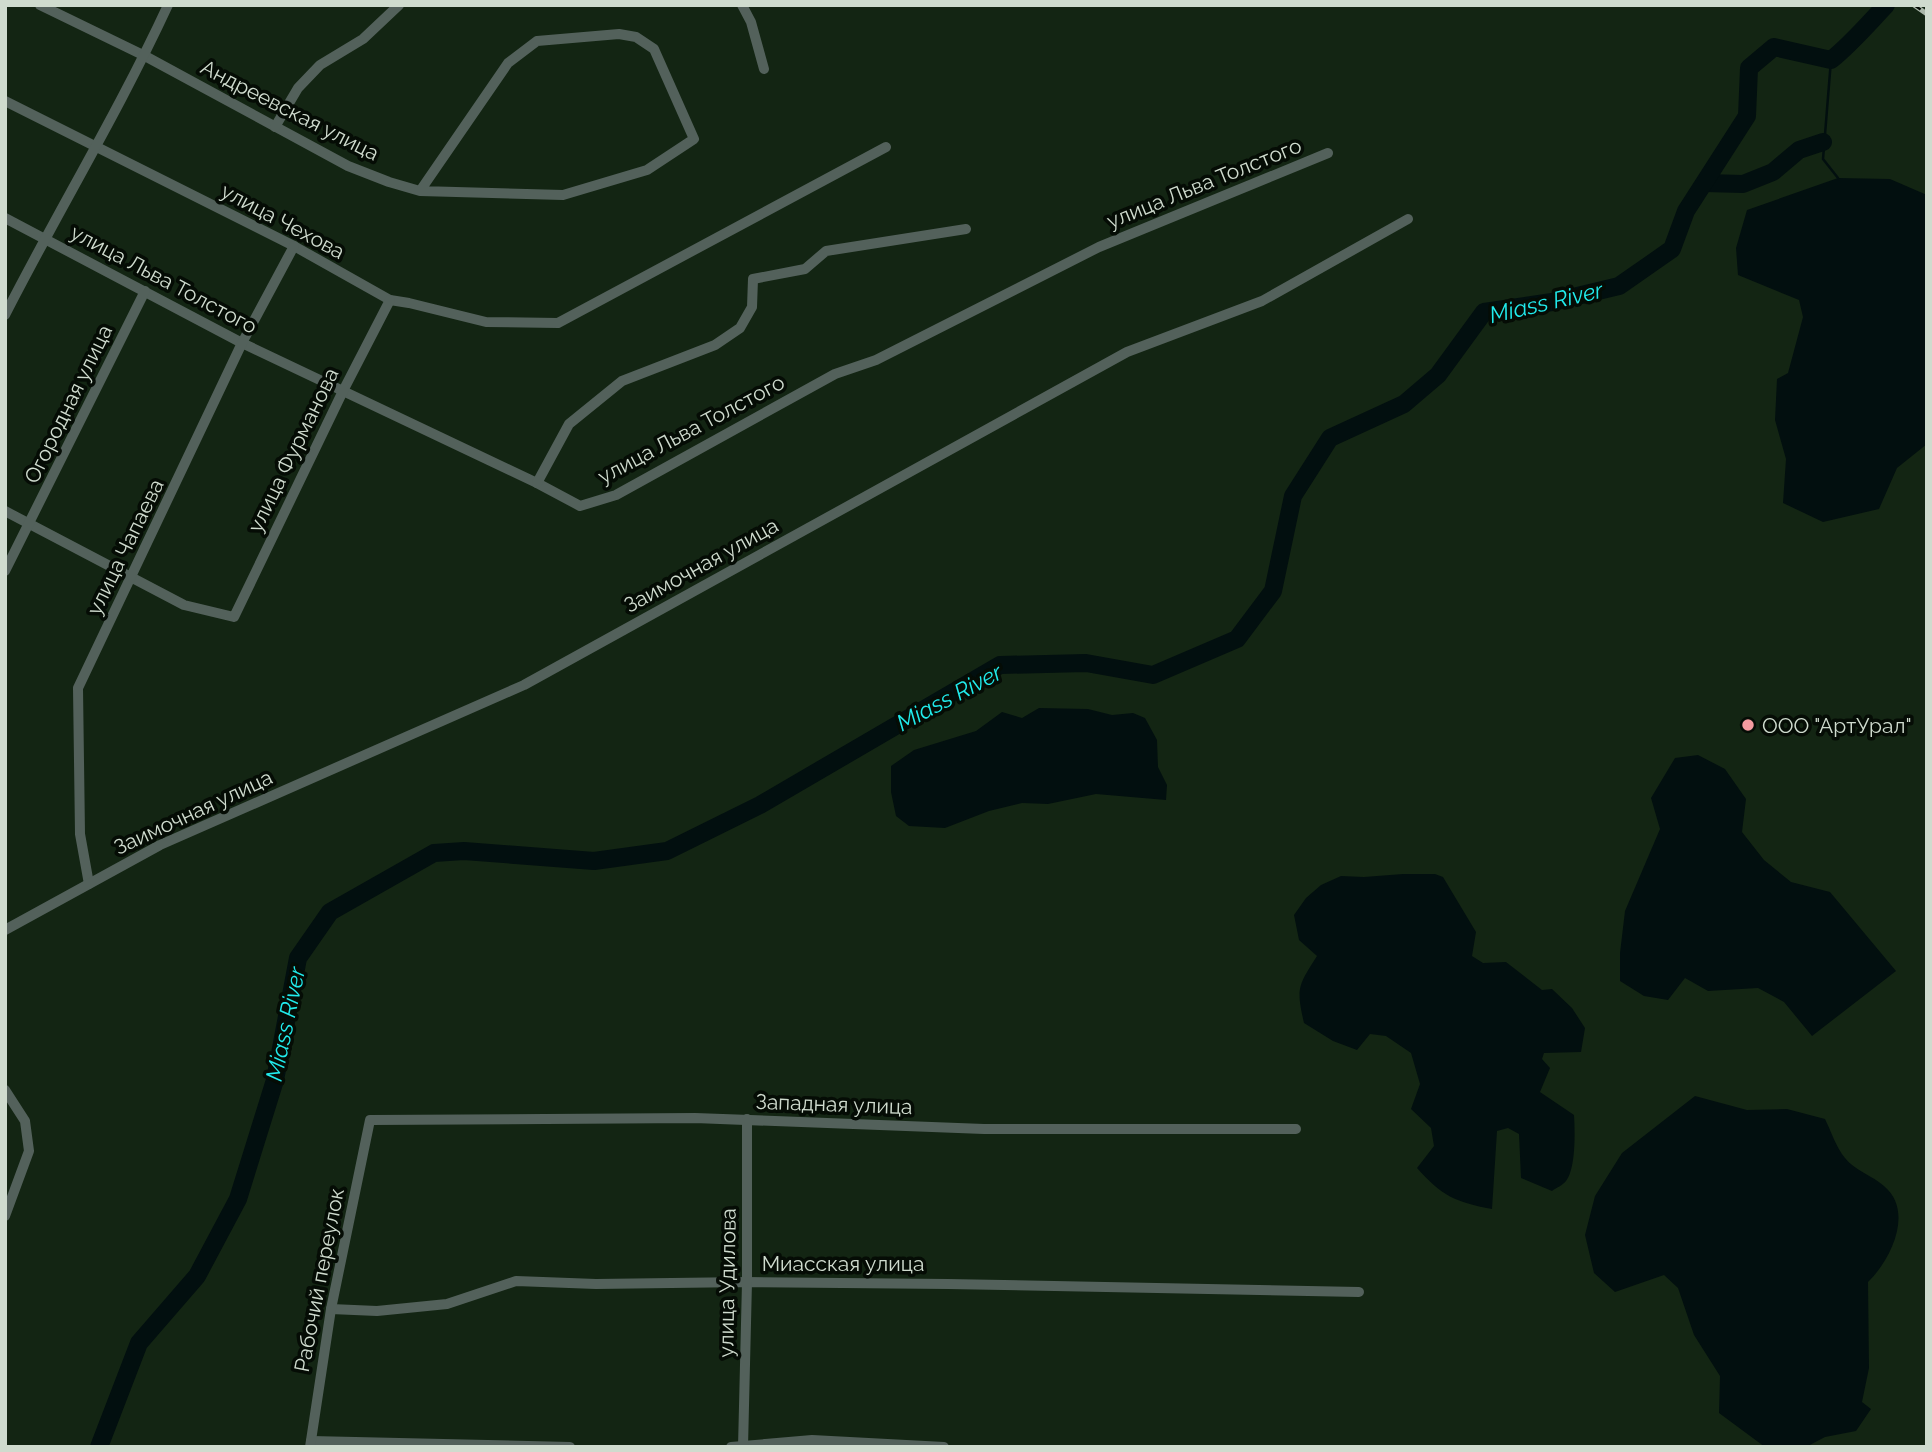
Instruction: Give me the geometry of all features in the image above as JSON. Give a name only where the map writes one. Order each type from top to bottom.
[{"type":"street","name":"Андреевская улица","points":[[40,5],[145,56],[348,166],[420,191],[563,195],[647,170],[694,139],[654,49],[635,37],[619,34],[537,41],[508,63],[420,191]]},
{"type":"street","points":[[5,315],[44,238],[145,56],[168,5]]},
{"type":"street","points":[[275,127],[298,88],[320,65],[363,39],[399,5]]},
{"type":"street","points":[[742,5],[751,22],[764,69]]},
{"type":"street","name":"улица Чехова","points":[[5,101],[294,246],[390,300],[486,323],[558,323],[886,147]]},
{"type":"street","name":"улица Льва Толстого","points":[[5,218],[243,343],[580,506],[616,495],[835,374],[876,360],[1099,247],[1328,153]]},
{"type":"street","name":"Заимочная улица","points":[[5,930],[160,845],[524,685],[1127,352],[1262,301],[1408,219]]},
{"type":"street","points":[[537,483],[569,424],[622,381],[715,345],[740,328],[752,307],[753,279],[805,269],[826,251],[966,229]]},
{"type":"street","name":"улица Чапаева","points":[[89,884],[80,834],[78,688],[243,343],[294,246]]},
{"type":"street","name":"Огородная улица","points":[[5,571],[145,291]]},
{"type":"street","name":"улица Фурманова","points":[[132,577],[184,605],[233,617],[390,300]]},
{"type":"street","points":[[5,511],[132,577]]},
{"type":"street","points":[[5,1090],[26,1121],[29,1151],[5,1216]]},
{"type":"street","name":"Западная улица","points":[[370,1120],[747,1119],[984,1129],[1297,1129]]},
{"type":"street","name":"улица Удилова","points":[[743,1447],[747,1119]]},
{"type":"street","name":"Рабочий переулок","points":[[310,1444],[331,1309],[370,1120]]},
{"type":"street","name":"Миасская улица","points":[[331,1309],[377,1311],[447,1304],[516,1281],[596,1284],[948,1283],[1359,1292]]},
{"type":"street","points":[[731,1447],[812,1440],[944,1447]]},
{"type":"street","points":[[310,1444],[570,1447]]},
{"type":"shaded area","points":[[1838,178],[1890,179],[1927,195],[1927,444],[1897,468],[1879,509],[1823,522],[1783,503],[1786,459],[1775,420],[1777,379],[1788,373],[1803,317],[1799,300],[1738,275],[1736,248],[1747,210]]},
{"type":"shaded area","points":[[1039,708],[1088,709],[1112,715],[1133,713],[1145,718],[1157,740],[1158,767],[1167,785],[1166,800],[1096,794],[1048,804],[1022,803],[989,811],[945,828],[909,826],[896,816],[891,792],[891,766],[914,750],[976,731],[1002,712],[1022,718]]},
{"type":"shaded area","points":[[1698,755],[1725,769],[1746,799],[1742,832],[1764,860],[1791,882],[1830,892],[1896,971],[1812,1036],[1784,1002],[1758,988],[1708,991],[1685,978],[1668,1000],[1644,996],[1620,981],[1625,911],[1660,829],[1651,798],[1675,758]]},
{"type":"shaded area","points":[[1435,874],[1443,877],[1476,932],[1472,956],[1483,963],[1506,962],[1542,990],[1552,989],[1572,1008],[1585,1028],[1581,1052],[1544,1053],[1542,1059],[1550,1068],[1540,1092],[1574,1115],[1572,1168],[1566,1181],[1552,1191],[1521,1178],[1519,1134],[1508,1128],[1497,1131],[1492,1209],[1468,1204],[1442,1191],[1417,1168],[1434,1146],[1431,1128],[1411,1109],[1420,1084],[1411,1053],[1386,1036],[1370,1034],[1357,1050],[1333,1041],[1304,1023],[1300,988],[1317,956],[1299,940],[1294,915],[1306,898],[1321,885],[1341,876]]},
{"type":"shaded area","points":[[1695,1096],[1747,1110],[1787,1109],[1825,1119],[1845,1158],[1884,1186],[1893,1197],[1898,1209],[1896,1236],[1884,1262],[1868,1282],[1869,1368],[1862,1402],[1871,1409],[1856,1431],[1825,1437],[1806,1447],[1765,1447],[1719,1413],[1720,1376],[1694,1335],[1678,1288],[1664,1275],[1615,1292],[1594,1273],[1585,1235],[1595,1196],[1622,1153]]},
{"type":"waterway","name":"Miass River","points":[[99,1447],[139,1343],[197,1276],[238,1199],[275,1080],[298,958],[330,912],[434,853],[464,851],[594,861],[667,851],[760,805],[1000,665],[1086,663],[1153,675],[1237,639],[1273,591],[1293,496],[1330,438],[1404,404],[1438,375],[1484,312],[1552,302],[1619,286],[1672,249],[1686,211],[1747,116],[1749,68],[1774,47],[1831,60],[1886,5]]},
{"type":"waterway","points":[[1831,60],[1823,159],[1838,178]]},
{"type":"waterway","points":[[1705,183],[1743,184],[1773,172],[1799,150],[1823,142]]},
{"type":"railway","points":[[1914,5],[1927,14]]},
{"type":"place","name":"ООО \"АртУрал\"","points":[[1748,725]]}]
